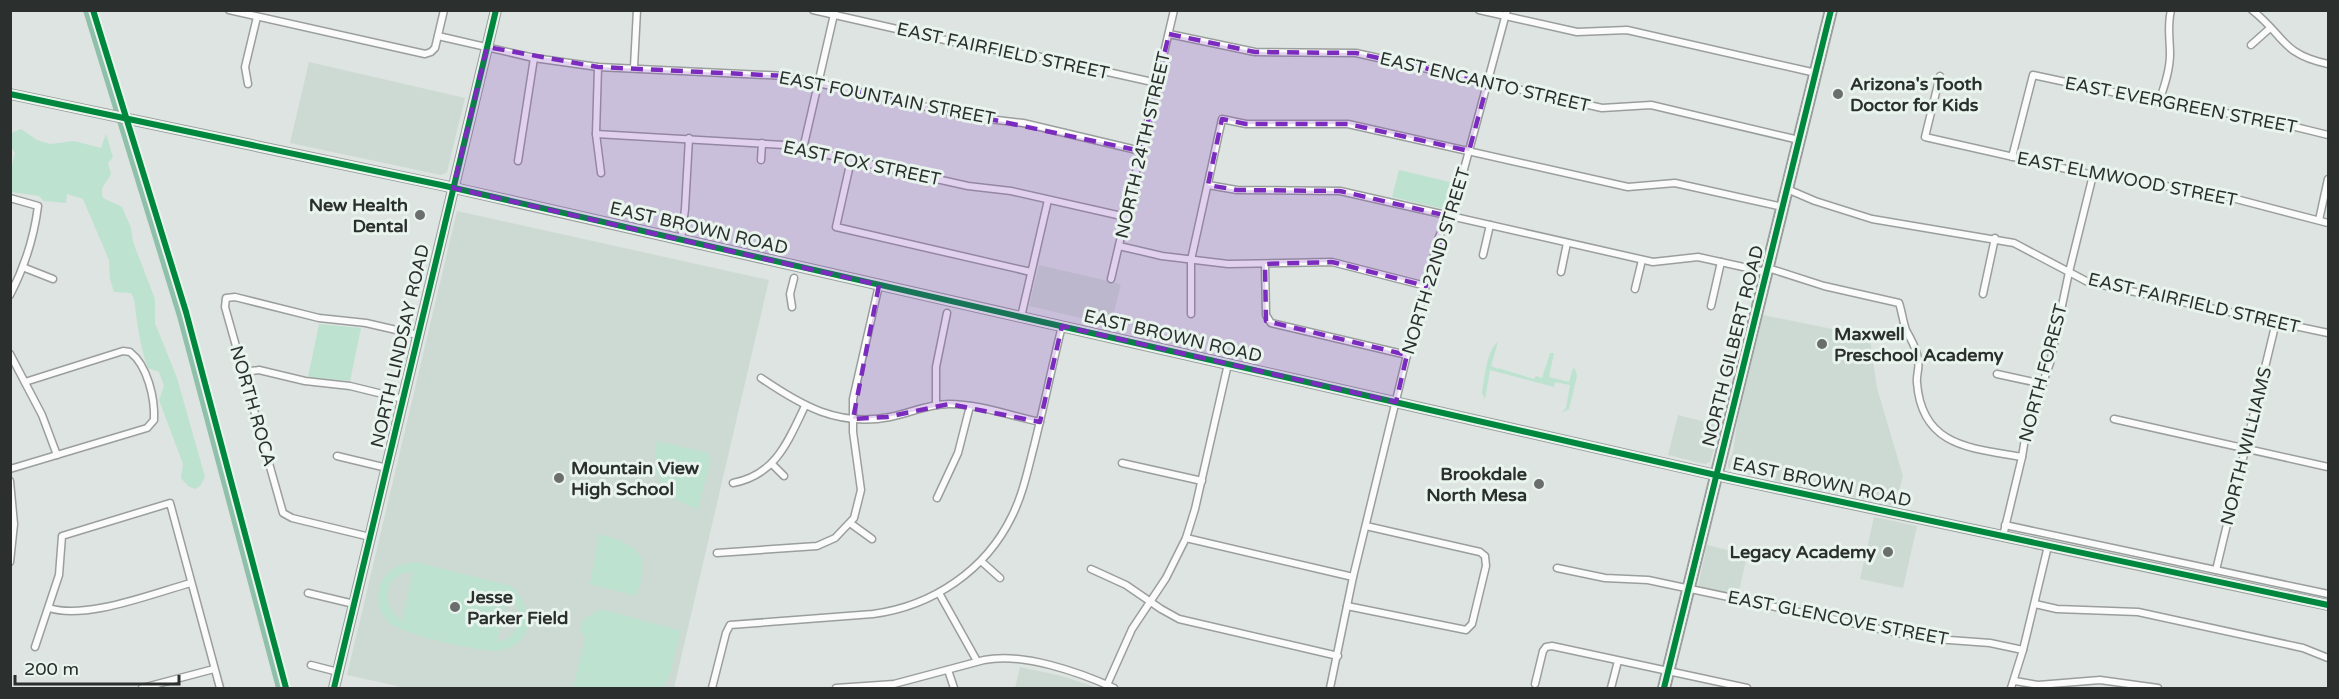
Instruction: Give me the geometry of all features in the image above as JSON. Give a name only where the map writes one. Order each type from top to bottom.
[{"type":"main road","name":"NORTH LINDSAY ROAD","points":[[334,688],[496,10]]},
{"type":"main road","name":"NORTH GILBERT ROAD","points":[[1664,688],[1831,10]]},
{"type":"main road","name":"EAST BROWN ROAD","points":[[11,96],[254,144],[453,188],[1716,476],[2328,605]]},
{"type":"street","points":[[229,10],[422,54],[431,52],[435,48],[444,10]]},
{"type":"street","points":[[634,67],[637,10]]},
{"type":"street","name":"EAST FAIRFIELD STREET","points":[[813,10],[835,13],[976,47],[1036,56],[1157,83]]},
{"type":"street","points":[[1166,10],[1174,11]]},
{"type":"street","points":[[1479,10],[1506,13],[1577,32],[1627,30],[1816,73]]},
{"type":"street","points":[[2159,102],[2169,66],[2168,31],[2171,10]]},
{"type":"street","points":[[2252,10],[2288,48],[2315,61],[2328,64]]},
{"type":"street","name":"NORTH 24TH STREET","points":[[1111,279],[1174,11]]},
{"type":"street","points":[[803,149],[835,13]]},
{"type":"street","name":"NORTH 22ND STREET","points":[[1330,688],[1353,576],[1407,355],[1439,237],[1457,195],[1506,13]]},
{"type":"street","points":[[248,84],[245,67],[256,17]]},
{"type":"street","points":[[2251,45],[2270,28]]},
{"type":"street","name":"EAST ENCANTO STREET","points":[[1169,34],[1255,52],[1356,53],[1602,108],[1651,105],[1799,140]]},
{"type":"street","points":[[438,36],[487,47]]},
{"type":"street","name":"EAST FOUNTAIN STREET","points":[[487,47],[534,58],[598,67],[786,76],[972,117],[1023,123],[1141,151]]},
{"type":"street","points":[[518,161],[534,58]]},
{"type":"street","points":[[598,67],[596,134],[601,173]]},
{"type":"street","name":"EAST EVERGREEN STREET","points":[[2012,158],[2032,75],[2159,102],[2267,120],[2328,135]]},
{"type":"street","name":"EAST ELMWOOD STREET","points":[[1940,76],[1925,137],[2093,175],[2197,190],[2328,222]]},
{"type":"street","points":[[1191,314],[1191,260],[1222,119],[1246,124],[1348,124],[1628,187],[1675,183],[1783,207]]},
{"type":"street","name":"EAST FOX STREET","points":[[596,134],[762,143],[803,149],[968,186],[1011,191],[1126,217]]},
{"type":"street","points":[[681,240],[685,215],[689,138]]},
{"type":"street","points":[[761,160],[762,143]]},
{"type":"street","points":[[851,160],[836,227],[1031,272]]},
{"type":"street","name":"NORTH FOREST","points":[[2002,536],[2022,457],[2027,426],[2050,363],[2068,272],[2093,175]]},
{"type":"street","points":[[2319,220],[2328,179]]},
{"type":"street","points":[[1208,185],[1237,190],[1340,191],[1642,260],[1653,262],[1698,257],[1767,270],[1833,289],[1899,303],[1919,362],[1917,383],[1923,408],[1937,433],[1956,444],[2022,457]]},
{"type":"street","name":"EAST FAIRFIELD STREET","points":[[1787,189],[1815,201],[1872,219],[1995,238],[2027,248],[2068,272],[2088,282],[2103,286],[2328,333]]},
{"type":"street","points":[[10,198],[38,206],[25,268],[10,295]]},
{"type":"street","points":[[1021,317],[1048,200]]},
{"type":"street","points":[[1484,255],[1490,225]]},
{"type":"street","points":[[1983,294],[1995,238]]},
{"type":"street","points":[[1561,272],[1567,243]]},
{"type":"street","points":[[1119,246],[1191,260],[1228,264],[1332,262],[1426,286]]},
{"type":"street","points":[[1635,289],[1642,260]]},
{"type":"street","points":[[1711,306],[1721,262]]},
{"type":"street","points":[[1265,264],[1266,315],[1271,323],[1407,355]]},
{"type":"street","points":[[25,268],[52,279]]},
{"type":"street","points":[[792,307],[790,294],[794,278]]},
{"type":"street","points":[[717,553],[811,548],[836,538],[850,523],[859,504],[861,490],[853,419],[855,388],[879,285]]},
{"type":"street","name":"NORTH ROCA","points":[[370,537],[291,518],[283,513],[225,307],[226,298],[235,297],[319,318],[366,323],[418,335]]},
{"type":"street","points":[[936,405],[936,367],[947,313]]},
{"type":"street","name":"NORTH WILLIAMS","points":[[2216,570],[2276,322]]},
{"type":"street","points":[[712,688],[730,625],[880,614],[903,608],[939,593],[963,577],[981,561],[1001,535],[1017,507],[1040,422],[1062,326]]},
{"type":"street","points":[[10,469],[147,428],[153,423],[154,415],[149,384],[136,358],[130,352],[123,351],[25,381]]},
{"type":"street","points":[[10,354],[45,421],[57,455]]},
{"type":"street","points":[[1107,685],[1132,629],[1170,570],[1186,538],[1202,481],[1228,364]]},
{"type":"street","points":[[244,372],[259,370],[403,399]]},
{"type":"street","points":[[1997,374],[2043,384]]},
{"type":"street","points":[[761,378],[805,406],[853,419],[887,417],[936,405],[956,404],[1040,422]]},
{"type":"street","points":[[733,483],[751,478],[772,464],[785,448],[805,406]]},
{"type":"street","points":[[937,498],[958,453],[970,406]]},
{"type":"street","points":[[2114,419],[2328,467]]},
{"type":"street","points":[[337,456],[387,468]]},
{"type":"street","points":[[1122,462],[1202,481]]},
{"type":"street","points":[[772,464],[784,476]]},
{"type":"street","points":[[10,481],[14,524],[10,562]]},
{"type":"street","points":[[35,647],[38,632],[49,608],[59,575],[62,536],[170,503],[220,688]]},
{"type":"street","points":[[850,523],[872,539]]},
{"type":"street","points":[[2005,525],[2328,594]]},
{"type":"street","points":[[1347,606],[1459,630],[1468,630],[1473,621],[1486,566],[1485,556],[1480,552],[1366,526]]},
{"type":"street","points":[[1186,538],[1353,576]]},
{"type":"street","points":[[2011,688],[2024,650],[2048,546]]},
{"type":"street","points":[[981,561],[1000,578]]},
{"type":"street","name":"EAST GLENCOVE STREET","points":[[1557,567],[1605,578],[1642,579],[1922,638],[1990,643],[2024,650]]},
{"type":"street","points":[[1091,569],[1126,585],[1167,613],[1186,621],[1338,656]]},
{"type":"street","points":[[49,608],[97,609],[191,582]]},
{"type":"street","points":[[308,593],[354,604]]},
{"type":"street","points":[[939,593],[977,662]]},
{"type":"street","points":[[2035,604],[2057,609],[2138,612],[2303,648],[2328,658]]},
{"type":"street","points":[[1535,684],[1543,651],[1549,646],[1747,688]]},
{"type":"street","points":[[836,688],[888,687],[999,658],[1015,659],[1069,671],[1114,688]]},
{"type":"street","points":[[1611,688],[1618,661]]},
{"type":"street","points":[[311,665],[338,672]]},
{"type":"street","points":[[142,688],[214,669]]},
{"type":"street","points":[[948,670],[954,688]]},
{"type":"street","points":[[2015,681],[2038,685],[2100,680],[2158,688]]},
{"type":"highlighted area","points":[[1169,34],[1255,52],[1356,53],[1488,82],[1469,151],[1348,124],[1246,124],[1222,119],[1208,185],[1237,190],[1340,191],[1448,216],[1426,286],[1332,262],[1265,264],[1266,321],[1407,355],[1396,402],[1062,326],[1040,422],[949,404],[887,417],[853,419],[879,285],[453,188],[487,47],[598,67],[786,76],[1141,151]]},
{"type":"shaded area","points":[[309,62],[465,98],[447,172],[441,175],[290,143]]},
{"type":"shaded area","name":"Mountain View High School","points":[[457,211],[769,280],[674,688],[406,688],[347,675]]},
{"type":"shaded area","points":[[1039,265],[1121,284],[1111,325],[1029,306]]},
{"type":"shaded area","points":[[1763,315],[1867,336],[1870,339],[1877,388],[1903,476],[1895,506],[1732,471],[1728,468]]},
{"type":"shaded area","points":[[1678,415],[1721,426],[1710,462],[1705,464],[1668,455]]},
{"type":"shaded area","name":"Legacy Academy","points":[[1874,517],[1917,526],[1903,588],[1860,579]]},
{"type":"shaded area","points":[[1707,545],[1747,555],[1738,596],[1698,586]]},
{"type":"shaded area","points":[[1020,667],[1062,676],[1098,688],[1015,688]]},
{"type":"green space","points":[[21,129],[37,140],[50,144],[74,141],[101,148],[106,134],[113,157],[108,163],[111,174],[103,188],[103,198],[122,207],[155,299],[155,323],[177,378],[205,477],[200,486],[195,489],[188,486],[181,478],[183,464],[159,400],[164,386],[159,372],[148,368],[145,360],[134,299],[131,293],[114,292],[110,279],[109,260],[83,199],[67,194],[66,203],[44,201],[39,196],[11,192],[11,170],[15,153],[11,147],[11,133]]},
{"type":"green space","points":[[1399,170],[1454,183],[1444,209],[1392,197]]},
{"type":"green space","points":[[319,324],[361,328],[350,381],[308,377]]},
{"type":"green space","points":[[1498,342],[1491,366],[1498,369],[1534,379],[1536,376],[1542,378],[1550,353],[1554,353],[1549,377],[1569,382],[1573,368],[1575,369],[1577,376],[1569,409],[1561,413],[1566,408],[1570,385],[1555,382],[1554,387],[1490,370],[1485,399],[1482,393],[1487,365],[1491,351]]},
{"type":"green space","points":[[657,441],[708,453],[711,458],[698,509],[677,500],[662,484],[655,464]]},
{"type":"green space","points":[[599,534],[623,542],[638,553],[642,560],[643,570],[636,596],[590,584]]},
{"type":"green space","name":"Jesse Parker Field","points":[[416,562],[511,586],[524,603],[527,612],[526,631],[521,639],[513,646],[502,650],[479,649],[424,637],[387,621],[379,604],[378,595],[382,580],[389,572]],"holes":[[[413,572],[402,620],[404,622],[396,616],[391,608],[388,592],[396,578]],[[508,595],[517,608],[518,623],[511,635],[497,642]]]},
{"type":"green space","points":[[601,609],[681,631],[670,674],[662,688],[573,688],[585,638],[580,631],[583,619]]},
{"type":"waterway","points":[[86,10],[180,316],[279,688]]},
{"type":"cycle path","points":[[93,10],[186,312],[286,688]]},
{"type":"cycle path","points":[[334,688],[496,10]]},
{"type":"cycle path","points":[[1664,688],[1831,10]]},
{"type":"cycle path","points":[[10,94],[441,185],[1729,478],[2328,605]]},
{"type":"place","name":"Arizona's Tooth Doctor for Kids","points":[[1838,94]]},
{"type":"place","name":"New Health Dental","points":[[420,215]]},
{"type":"place","name":"Maxwell Preschool Academy","points":[[1822,344]]},
{"type":"place","name":"Mountain View High School","points":[[559,478]]},
{"type":"place","name":"Brookdale North Mesa","points":[[1539,484]]},
{"type":"place","name":"Legacy Academy","points":[[1888,552]]},
{"type":"place","name":"Jesse Parker Field","points":[[455,607]]}]
